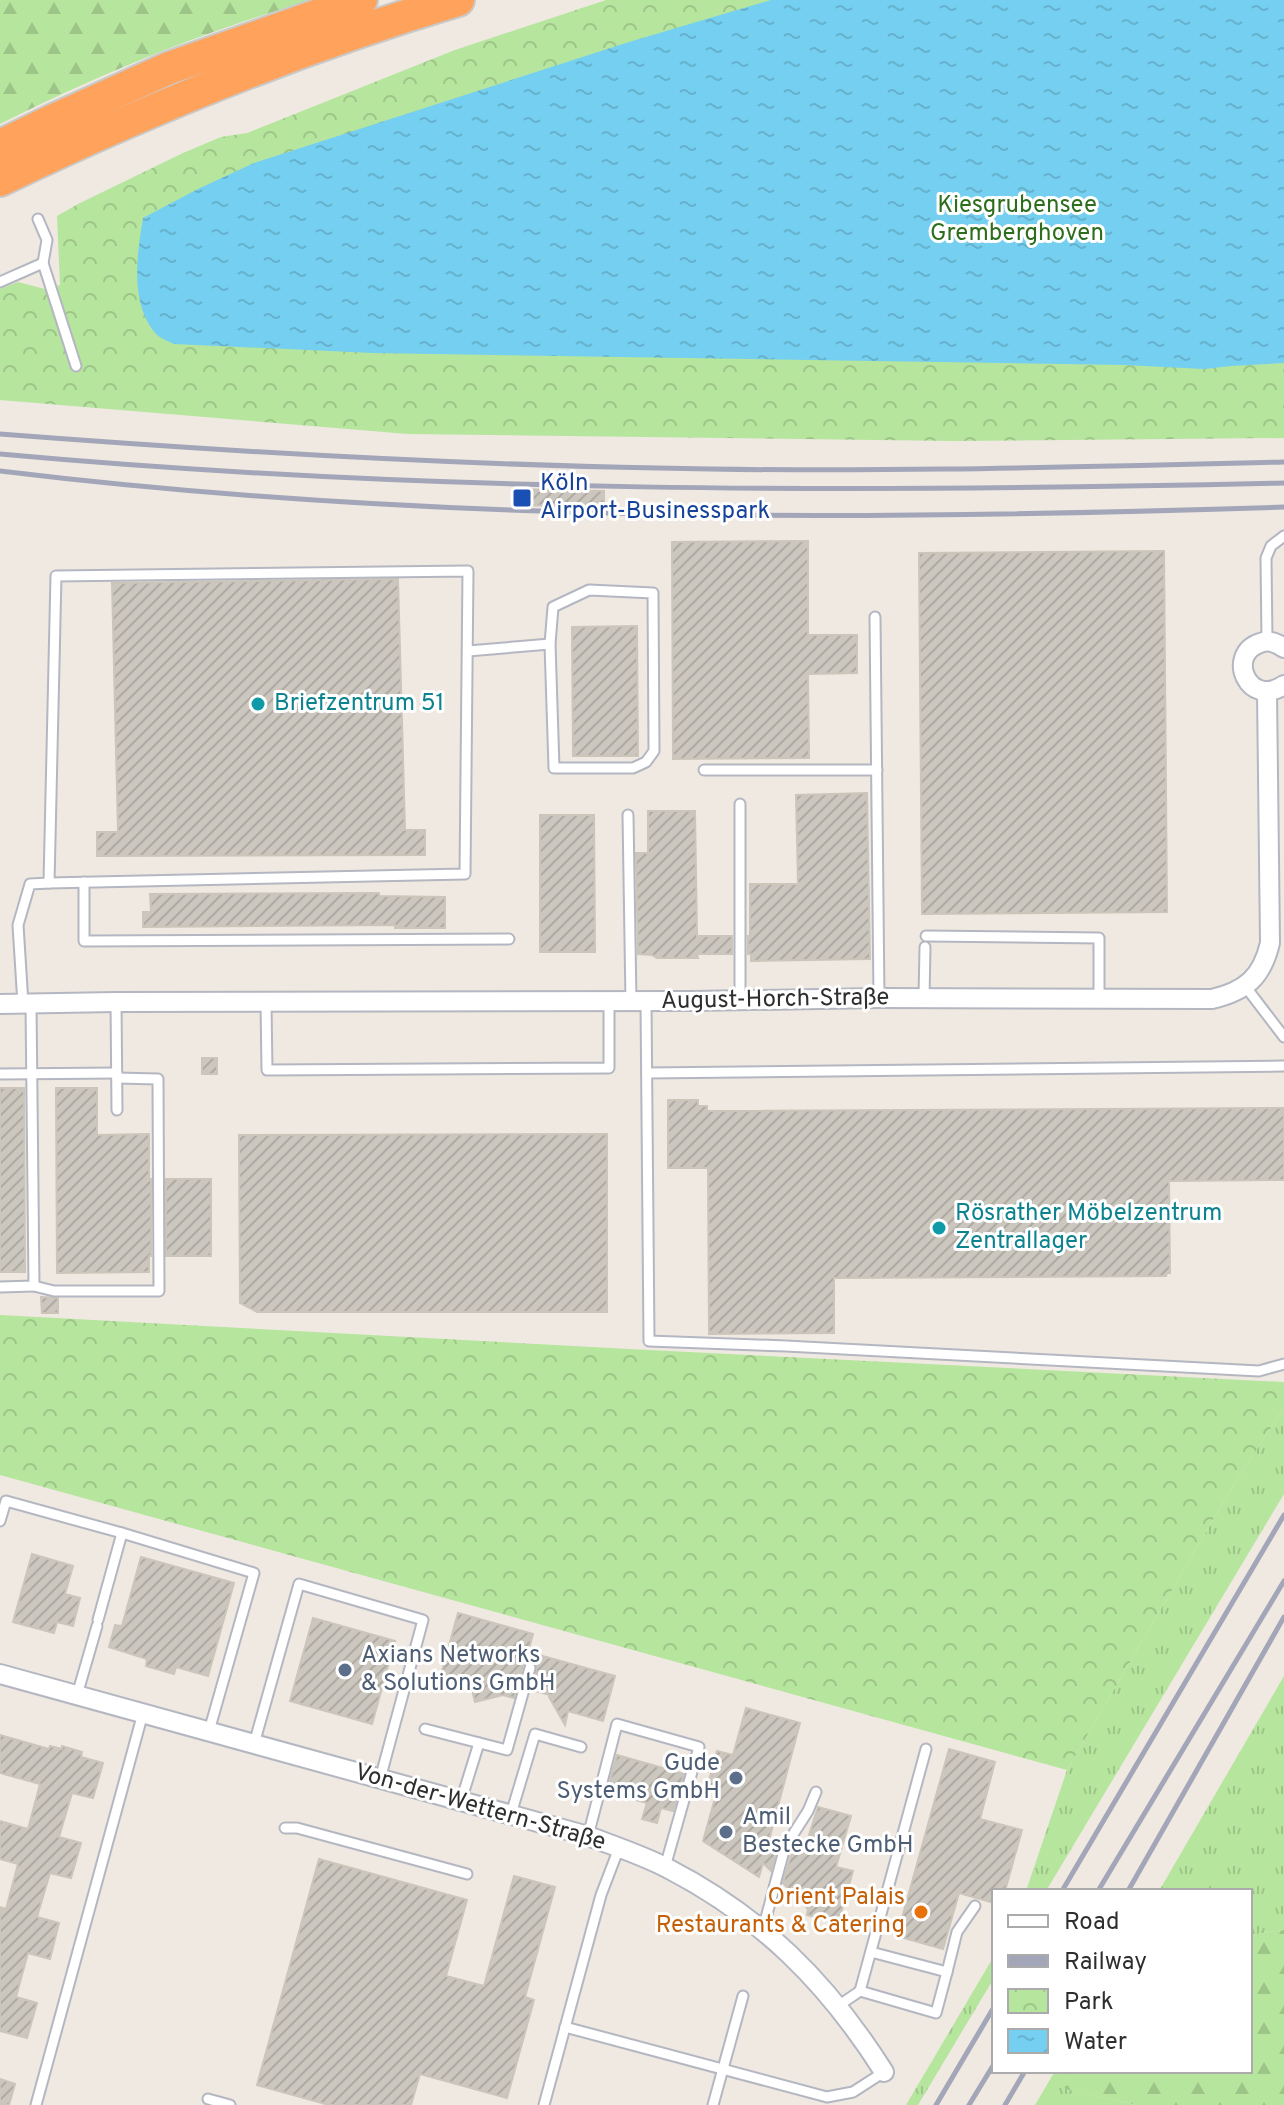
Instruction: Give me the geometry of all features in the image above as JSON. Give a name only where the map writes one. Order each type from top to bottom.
[{"type":"highway","points":[[0,146],[169,68],[361,0]]},
{"type":"highway","points":[[0,180],[180,97],[312,47],[458,0]]},
{"type":"street","points":[[1245,986],[1266,962],[1270,943],[1276,688],[1251,686],[1243,671],[1243,662],[1251,647],[1275,644]]},
{"type":"street","name":"August-Horch-Straße","points":[[0,1004],[1212,999],[1245,986]]},
{"type":"street","name":"Von-der-Wettern-Straße","points":[[0,1674],[588,1836],[665,1867],[714,1894],[763,1929],[838,2006],[884,2072]]},
{"type":"lane","points":[[38,219],[47,240],[43,263],[76,366]]},
{"type":"lane","points":[[0,282],[43,263]]},
{"type":"lane","points":[[1275,644],[1266,558],[1271,546],[1284,536]]},
{"type":"lane","points":[[34,1286],[31,1074],[18,925],[30,884],[465,874],[468,571],[56,576],[49,883]]},
{"type":"lane","points":[[589,590],[653,593],[654,751],[646,762],[633,768],[554,768],[550,644],[553,607],[589,590]]},
{"type":"lane","points":[[875,617],[879,998]]},
{"type":"lane","points":[[468,651],[550,644]]},
{"type":"lane","points":[[704,770],[877,770]]},
{"type":"lane","points":[[740,804],[740,1001]]},
{"type":"lane","points":[[628,815],[638,1002],[647,1073],[649,1341],[1259,1371],[1284,1364]]},
{"type":"lane","points":[[84,882],[84,941],[509,939]]},
{"type":"lane","points":[[926,936],[1099,938],[1099,999]]},
{"type":"lane","points":[[924,998],[925,947]]},
{"type":"lane","points":[[1245,986],[1284,1037]]},
{"type":"lane","points":[[116,1002],[117,1110]]},
{"type":"lane","points":[[266,1003],[267,1070],[283,1070],[609,1068],[609,1002]]},
{"type":"lane","points":[[647,1073],[1284,1066]]},
{"type":"lane","points":[[0,1074],[158,1079],[159,1291],[54,1291],[34,1286],[0,1287]]},
{"type":"lane","points":[[0,1521],[6,1501],[254,1573],[209,1731]]},
{"type":"lane","points":[[77,1695],[122,1533]]},
{"type":"lane","points":[[254,1744],[299,1584],[423,1620],[380,1779]]},
{"type":"lane","points":[[425,1729],[507,1750],[530,1668]]},
{"type":"lane","points":[[36,2105],[143,1713]]},
{"type":"lane","points":[[588,1836],[617,1724],[699,1747],[665,1867]]},
{"type":"lane","points":[[511,1814],[535,1734],[581,1747]]},
{"type":"lane","points":[[461,1801],[479,1743]]},
{"type":"lane","points":[[838,2006],[860,1991],[926,1749]]},
{"type":"lane","points":[[763,1929],[785,1847],[816,1792]]},
{"type":"lane","points":[[285,1828],[297,1828],[467,1874]]},
{"type":"lane","points":[[544,2105],[601,1895],[619,1848]]},
{"type":"lane","points":[[860,1991],[936,2013],[957,1932],[975,1906]]},
{"type":"lane","points":[[871,1952],[947,1972]]},
{"type":"lane","points":[[713,2105],[743,1996]]},
{"type":"lane","points":[[565,2027],[827,2097],[853,2092],[884,2072]]},
{"type":"lane","points":[[208,2099],[230,2105]]},
{"type":"green space","points":[[0,0],[312,0],[232,25],[153,55],[0,124]]},
{"type":"green space","name":"Kiesgrubensee Gremberghoven","points":[[606,0],[1284,0],[1284,438],[954,441],[408,434],[0,400],[0,289],[18,282],[45,289],[60,285],[57,216],[221,137],[247,133],[455,50]]},
{"type":"green space","points":[[0,1315],[1284,1382],[1284,1407],[1228,1494],[1067,1770],[0,1475]]},
{"type":"green space","points":[[1284,1407],[1284,1494],[1047,1889],[1027,1889],[1067,1770],[1228,1494]]},
{"type":"green space","points":[[1284,1676],[1284,1930],[1252,1935],[1252,1889],[1160,1889]]},
{"type":"green space","points":[[1284,1930],[1284,2105],[1137,2105],[1065,2089],[1076,2073],[1252,2073],[1252,1935]]},
{"type":"green space","points":[[992,1959],[992,1981],[918,2105],[906,2105]]},
{"type":"green space","points":[[1054,2073],[1076,2073],[1066,2089],[1137,2105],[1035,2105]]},
{"type":"water","name":"Kiesgrubensee Gremberghoven","points":[[771,0],[1284,0],[1284,363],[1204,369],[1124,365],[373,353],[174,344],[157,335],[148,323],[142,309],[137,279],[143,218],[198,189],[254,163],[629,42]]},
{"type":"building","points":[[514,489],[604,491],[604,507],[514,505]]},
{"type":"building","points":[[808,541],[808,635],[857,635],[857,673],[808,674],[809,758],[673,759],[672,542]]},
{"type":"building","points":[[1164,551],[1167,912],[922,914],[919,553]]},
{"type":"building","name":"Briefzentrum 51","points":[[398,579],[405,830],[425,830],[425,855],[97,856],[97,832],[118,832],[112,583]]},
{"type":"building","points":[[637,626],[638,756],[573,756],[572,627]]},
{"type":"building","points":[[867,793],[870,959],[751,961],[751,954],[748,954],[750,884],[798,884],[796,795]]},
{"type":"building","points":[[648,811],[695,811],[697,936],[732,936],[732,954],[657,958],[638,954],[636,853],[648,853]]},
{"type":"building","points":[[540,815],[594,815],[595,952],[540,952]]},
{"type":"building","points":[[379,893],[379,896],[445,897],[445,928],[395,928],[395,925],[143,927],[143,912],[151,912],[150,894]]},
{"type":"building","points":[[202,1058],[217,1058],[217,1074],[202,1074]]},
{"type":"building","points":[[0,1088],[24,1088],[25,1272],[0,1272]]},
{"type":"building","points":[[56,1088],[97,1088],[97,1135],[149,1134],[149,1272],[57,1273]]},
{"type":"building","name":"Rösrather Möbelzentrum Zentrallager","points":[[668,1100],[698,1100],[698,1106],[707,1106],[707,1111],[1284,1108],[1284,1180],[1169,1181],[1170,1273],[1166,1276],[834,1278],[834,1333],[709,1334],[708,1168],[668,1168]]},
{"type":"building","points":[[607,1134],[607,1312],[257,1312],[240,1303],[239,1135]]},
{"type":"building","points":[[166,1179],[211,1179],[211,1256],[166,1256]]},
{"type":"building","points":[[41,1297],[58,1298],[58,1313],[42,1313]]},
{"type":"building","points":[[32,1554],[73,1566],[65,1594],[80,1598],[73,1626],[57,1622],[54,1633],[13,1622]]},
{"type":"building","points":[[141,1557],[234,1583],[208,1676],[176,1667],[174,1674],[146,1666],[147,1659],[109,1647],[115,1625],[122,1626]]},
{"type":"building","points":[[458,1613],[533,1634],[528,1652],[615,1676],[603,1721],[568,1711],[565,1725],[550,1695],[532,1690],[537,1667],[531,1661],[523,1665],[514,1698],[503,1695],[475,1702],[471,1686],[440,1678]]},
{"type":"building","name":"Axians Networks & Solutions GmbH","points":[[313,1618],[395,1641],[372,1724],[290,1701]]},
{"type":"building","points":[[746,1708],[800,1723],[768,1844],[777,1847],[771,1871],[763,1863],[759,1877],[703,1841],[717,1791],[707,1788],[717,1751],[733,1755]]},
{"type":"building","points":[[0,1735],[49,1749],[50,1746],[62,1749],[62,1746],[82,1752],[81,1757],[103,1763],[93,1798],[72,1793],[59,1837],[81,1843],[71,1878],[50,1873],[37,1917],[59,1923],[50,1959],[28,1953],[16,1997],[37,2003],[27,2038],[0,2031],[0,1907],[6,1909],[18,1864],[0,1859],[0,1821],[28,1829],[40,1784],[0,1773]]},
{"type":"building","points":[[949,1749],[995,1762],[980,1819],[1022,1830],[1006,1889],[992,1889],[992,1902],[959,1893],[943,1949],[897,1936]]},
{"type":"building","points":[[617,1755],[684,1774],[673,1811],[661,1808],[657,1823],[642,1819],[647,1803],[607,1792]]},
{"type":"building","points":[[818,1807],[851,1816],[836,1867],[853,1871],[838,1924],[807,1915],[808,1909],[783,1883],[792,1851],[803,1854]]},
{"type":"building","points":[[319,1859],[467,1900],[446,1976],[484,1986],[514,1876],[555,1887],[525,1997],[534,2000],[507,2098],[420,2074],[411,2105],[329,2105],[257,2085]]},
{"type":"building","points":[[0,2079],[15,2084],[9,2105],[0,2105]]},
{"type":"railway","points":[[0,434],[329,456],[658,468],[892,470],[1284,462]]},
{"type":"railway","points":[[0,454],[321,476],[642,487],[963,488],[1284,483]]},
{"type":"railway","points":[[0,471],[320,501],[641,514],[963,515],[1284,507]]},
{"type":"railway","points":[[1063,1889],[1284,1515]]},
{"type":"railway","points":[[1099,1889],[1284,1581]]},
{"type":"railway","points":[[1129,1889],[1284,1617]]},
{"type":"railway","points":[[936,2105],[992,2010]]},
{"type":"railway","points":[[969,2105],[992,2067]]},
{"type":"railway","points":[[1005,2105],[1024,2073]]},
{"type":"place","name":"Köln Airport-Businesspark","points":[[522,498]]},
{"type":"place","name":"Briefzentrum 51","points":[[258,704]]},
{"type":"place","name":"Rösrather Möbelzentrum Zentrallager","points":[[939,1228]]},
{"type":"place","name":"Axians Networks & Solutions GmbH","points":[[345,1670]]},
{"type":"place","name":"Gude Systems GmbH","points":[[736,1778]]},
{"type":"place","name":"Amil Bestecke GmbH","points":[[726,1832]]},
{"type":"place","name":"Orient Palais Restaurants & Catering","points":[[921,1912]]}]
